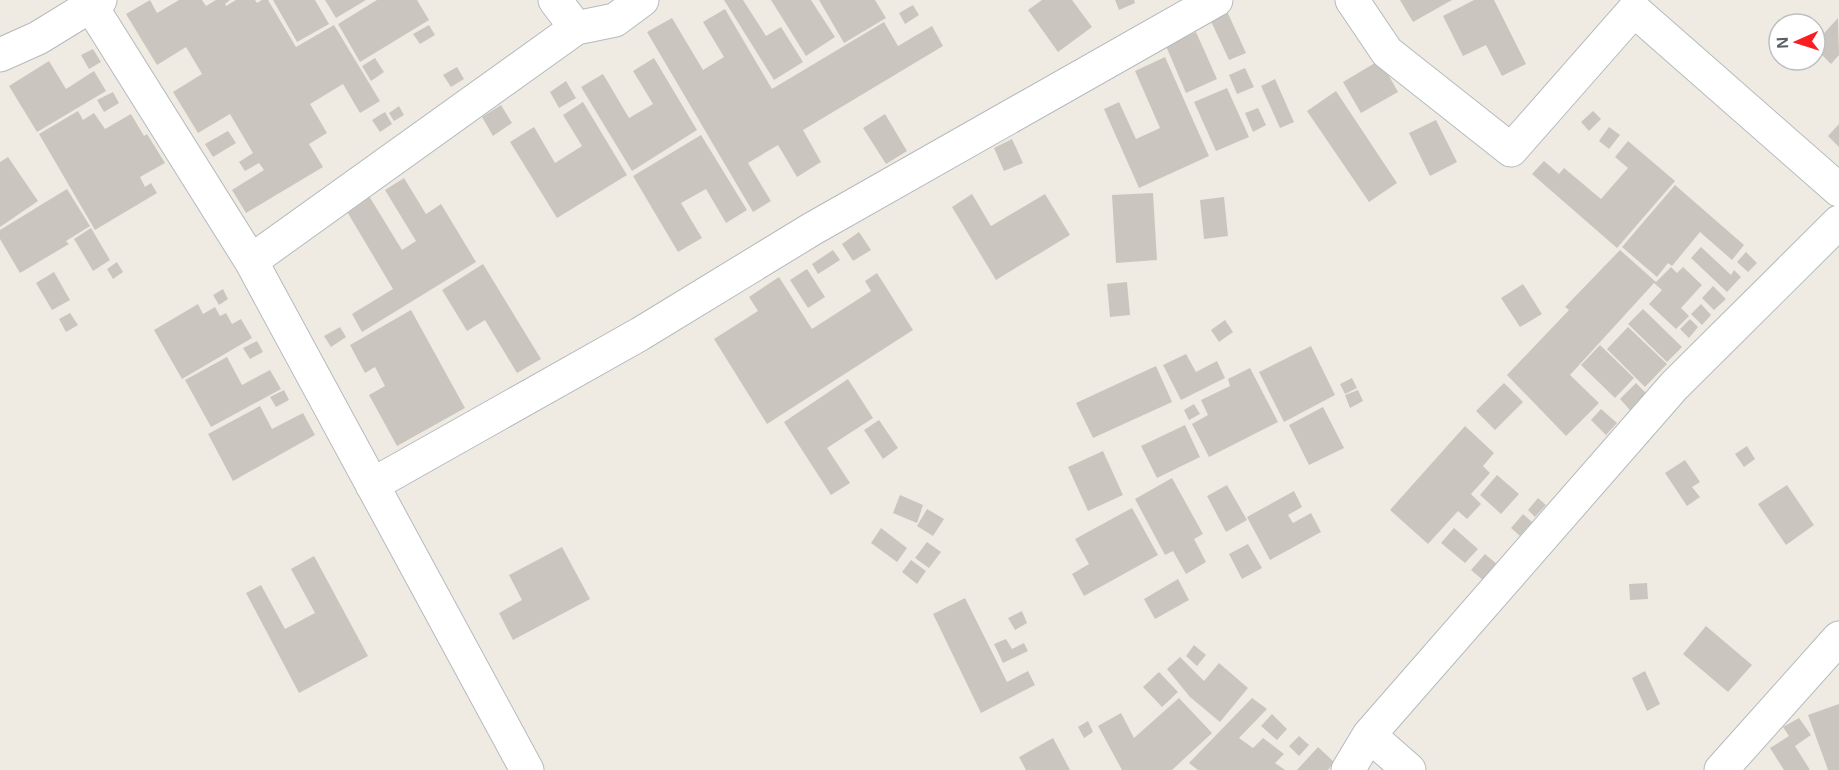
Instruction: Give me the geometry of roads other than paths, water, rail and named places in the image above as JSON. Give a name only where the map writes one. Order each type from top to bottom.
[{"type":"street","points":[[555,0],[576,28]]},
{"type":"street","points":[[251,261],[576,28],[615,20],[642,0]]},
{"type":"street","points":[[372,485],[640,334],[812,229],[1216,0]]},
{"type":"street","points":[[1352,0],[1387,52],[1511,150],[1634,10],[1839,190]]},
{"type":"street","points":[[0,55],[38,38],[95,3],[251,261],[527,770]]},
{"type":"street","points":[[1348,770],[1369,735],[1674,386],[1839,222]]},
{"type":"street","points":[[1721,770],[1839,638]]},
{"type":"street","points":[[1369,735],[1409,770]]}]
